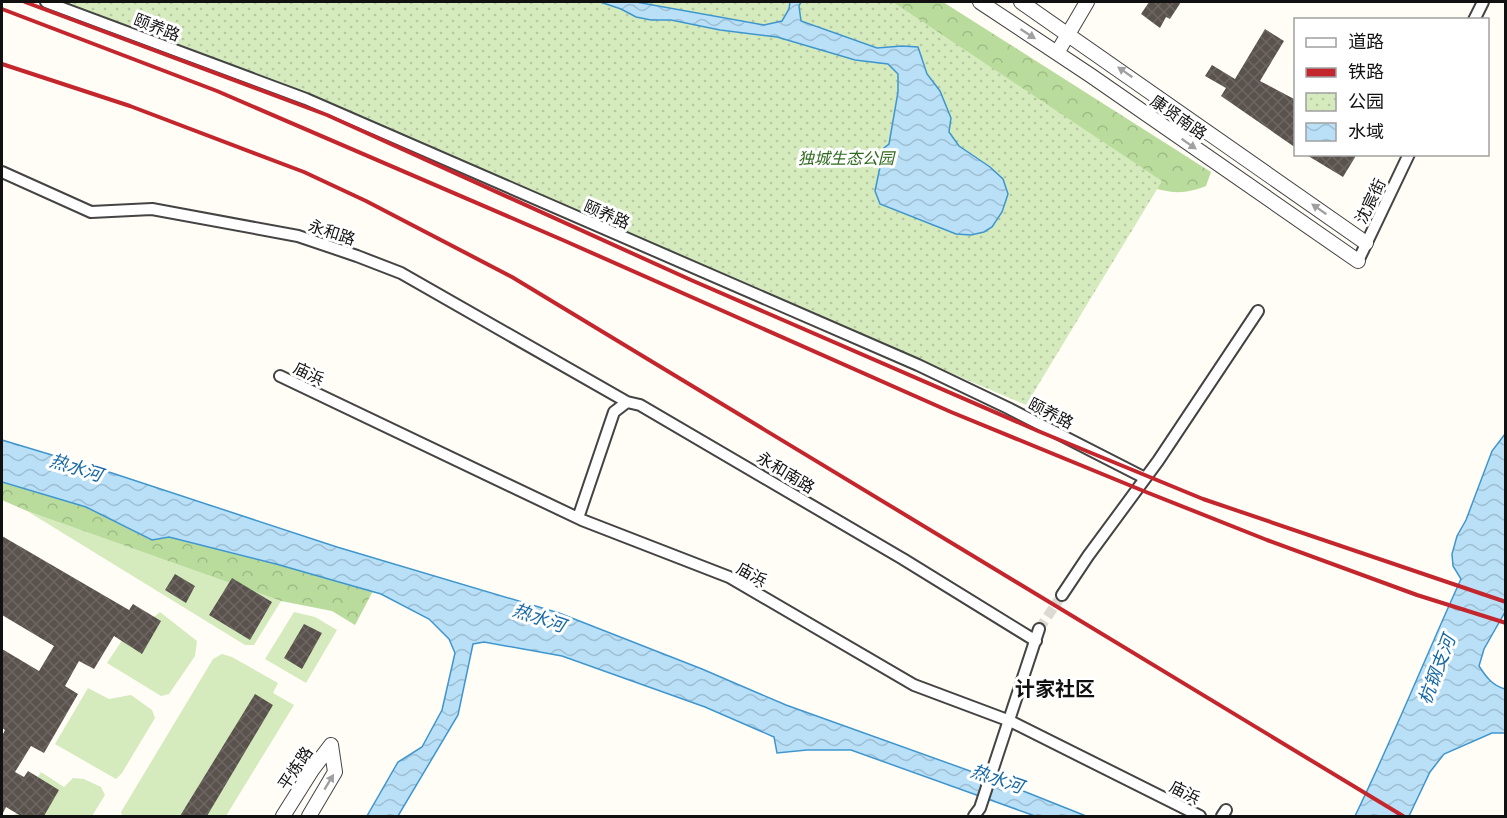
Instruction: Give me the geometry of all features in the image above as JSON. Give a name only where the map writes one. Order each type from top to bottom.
[{"type":"street","name":"颐养路","points":[[46,2],[328,109],[918,365],[1145,478]]},
{"type":"street","name":"康贤南路","points":[[980,2],[1358,261]]},
{"type":"street","name":"康贤南路","points":[[1021,2],[1366,243]]},
{"type":"street","points":[[1057,53],[1088,2]]},
{"type":"street","points":[[1475,18],[1483,2]]},
{"type":"street","name":"沈宸街","points":[[1358,261],[1408,156]]},
{"type":"street","name":"永和路","points":[[2,172],[91,212],[152,209],[298,236],[357,256],[401,273],[627,402]]},
{"type":"street","points":[[1062,595],[1145,478],[1258,311]]},
{"type":"street","name":"庙浜","points":[[280,375],[578,518],[729,577],[914,685],[1010,721],[1200,816]]},
{"type":"street","points":[[578,518],[614,412],[627,402]]},
{"type":"street","name":"永和南路","points":[[627,402],[640,405],[700,438],[1036,641]]},
{"type":"street","points":[[977,812],[1010,721],[1039,629]]},
{"type":"street","name":"平炼路","points":[[283,816],[331,745],[335,772],[309,816]]},
{"type":"green space","name":"独城生态公园","points":[[52,2],[893,2],[1162,181],[1026,405],[515,188]]},
{"type":"green space","points":[[872,2],[943,2],[1211,172],[1206,186],[1182,192],[1157,189]]},
{"type":"green space","points":[[2,482],[86,507],[151,540],[169,537],[373,591],[355,625],[332,611],[281,601],[27,511],[2,500]]},
{"type":"green space","points":[[27,511],[281,601],[254,645],[245,645]]},
{"type":"green space","points":[[160,612],[197,641],[195,656],[169,694],[161,696],[107,663],[138,616],[149,621]]},
{"type":"green space","points":[[294,612],[315,617],[337,630],[306,683],[265,659]]},
{"type":"green space","points":[[222,654],[232,657],[278,683],[273,693],[294,705],[226,816],[122,816],[121,812],[213,659]]},
{"type":"green space","points":[[88,688],[109,699],[131,695],[152,710],[155,718],[122,773],[116,779],[55,744]]},
{"type":"green space","points":[[41,772],[64,787],[73,778],[84,779],[101,787],[105,795],[92,816],[14,816]]},
{"type":"water","points":[[600,2],[636,2],[764,25],[782,21],[790,2],[801,2],[799,6],[801,21],[877,48],[918,47],[927,74],[940,91],[951,118],[949,132],[959,146],[990,167],[1003,179],[1008,194],[1002,212],[992,227],[984,232],[971,235],[956,234],[880,204],[875,191],[884,148],[889,144],[898,92],[898,74],[888,64],[855,60],[777,37],[720,30],[671,20],[636,17]]},
{"type":"water","name":"杭钢支河","points":[[1505,434],[1505,612],[1484,649],[1479,666],[1490,680],[1505,689],[1505,733],[1492,733],[1444,754],[1430,772],[1409,816],[1355,816],[1461,579],[1453,566],[1452,554],[1457,536],[1466,520],[1492,451]]},
{"type":"water","name":"热水河","points":[[2,440],[112,473],[337,547],[559,613],[702,669],[786,705],[998,781],[1086,816],[1035,816],[851,750],[777,753],[774,737],[705,707],[562,656],[484,642],[473,644],[458,715],[398,816],[367,816],[398,762],[422,747],[442,710],[455,653],[449,639],[429,619],[381,594],[169,537],[152,540],[86,507],[2,482]]},
{"type":"building","points":[[1149,2],[1181,2],[1170,19],[1166,17],[1160,28],[1141,14]]},
{"type":"building","points":[[1265,29],[1284,41],[1260,81],[1294,99],[1294,147],[1221,96],[1226,88],[1205,76],[1212,65],[1235,79]]},
{"type":"building","points":[[1308,156],[1356,156],[1343,177]]},
{"type":"building","points":[[2,536],[129,610],[133,604],[161,621],[142,654],[114,636],[94,669],[79,661],[65,686],[78,694],[44,753],[31,746],[15,772],[24,777],[28,771],[59,790],[44,816],[21,816],[6,807],[2,815],[2,736],[5,730],[2,728],[2,649],[39,671],[54,646],[2,615]]},
{"type":"building","points":[[175,574],[195,586],[186,603],[165,590]]},
{"type":"building","points":[[232,578],[272,602],[250,640],[209,615]]},
{"type":"building","points":[[304,624],[322,633],[302,669],[284,658]]},
{"type":"building","points":[[255,694],[273,705],[207,816],[180,816]]},
{"type":"tunnel","points":[[1039,629],[1062,595]]},
{"type":"railway","points":[[25,2],[327,115],[691,280],[1038,431],[1203,499],[1506,602]]},
{"type":"railway","points":[[2,9],[217,91],[565,241],[951,412],[1146,492],[1267,540],[1417,595],[1506,623]]},
{"type":"railway","points":[[2,64],[130,106],[304,172],[366,201],[512,277],[1403,816]]},
{"type":"district","name":"计家社区","points":[[1055,689]]}]
